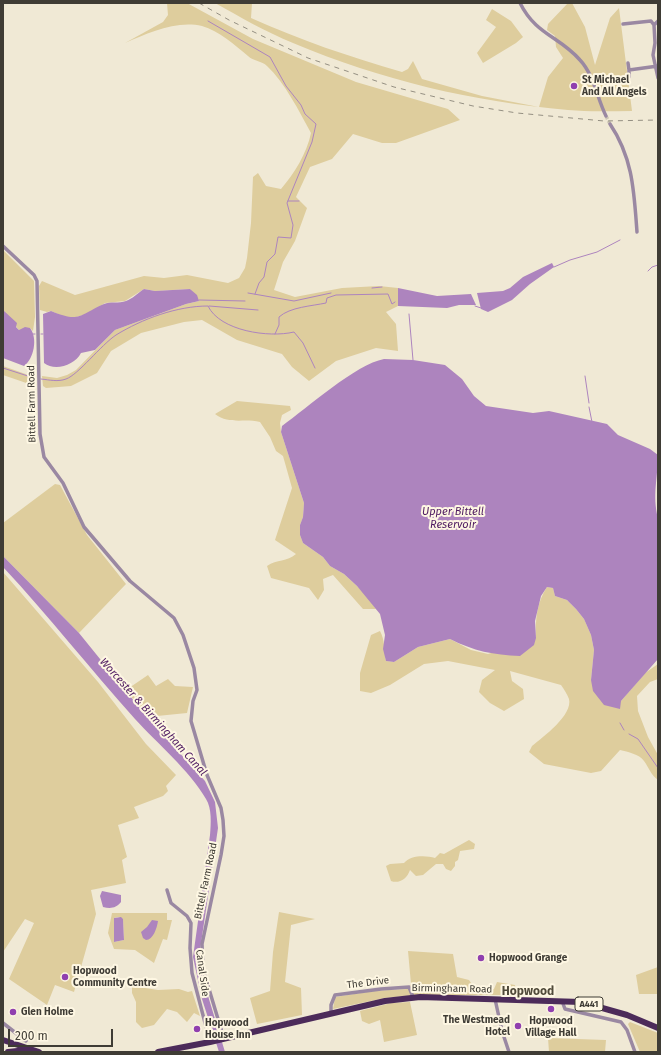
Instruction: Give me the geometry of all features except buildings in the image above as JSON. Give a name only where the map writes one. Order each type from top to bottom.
[{"type":"highway","name":"Birmingham Road","points":[[223,1039],[331,1012],[384,1001],[413,997],[581,1002],[621,1013],[658,1028]]},
{"type":"highway","name":"A441","points":[[158,1052],[223,1039]]},
{"type":"highway","points":[[3,1040],[39,1052]]},
{"type":"highway","points":[[3,1040],[6,1047],[4,1052]]},
{"type":"highway","points":[[8,1052],[30,1050]]},
{"type":"street","points":[[520,3],[533,24],[560,42],[581,61],[591,77],[606,116]]},
{"type":"street","points":[[623,24],[651,21],[654,25],[655,43],[653,55],[657,66],[658,78]]},
{"type":"street","points":[[654,25],[658,21]]},
{"type":"street","points":[[628,63],[630,78]]},
{"type":"street","points":[[629,70],[657,66]]},
{"type":"street","points":[[610,124],[623,146],[629,162],[637,232]]},
{"type":"street","name":"Bittell Farm Road","points":[[3,246],[34,276],[37,281],[40,434],[44,457],[63,483],[84,527],[94,541],[130,581],[174,618],[183,635],[194,668],[197,690],[191,721],[208,774],[221,808],[223,820],[224,836],[221,855],[202,944],[203,969],[223,1039]]},
{"type":"street","name":"Canal Side","points":[[167,890],[171,903],[187,916],[191,922],[190,948],[192,972],[211,1042]]},
{"type":"street","name":"The Drive","points":[[331,1012],[331,1005],[335,995],[409,987],[413,997]]},
{"type":"street","points":[[495,999],[502,1032],[509,1052]]},
{"type":"street","points":[[562,1001],[565,1009],[621,1022]]},
{"type":"street","points":[[621,1013],[621,1022],[627,1030],[635,1052]]},
{"type":"street","points":[[3,1023],[26,1041]]},
{"type":"shaded area","points":[[167,3],[187,3],[253,39],[356,82],[448,109],[460,120],[396,143],[382,143],[353,134],[332,159],[310,167],[296,197],[307,208],[295,241],[283,262],[274,290],[295,297],[342,288],[379,286],[398,288],[398,306],[386,312],[396,324],[398,351],[376,348],[336,361],[309,381],[292,367],[282,354],[237,340],[202,320],[184,322],[141,333],[111,351],[97,373],[71,386],[46,388],[43,386],[42,376],[57,378],[76,370],[115,330],[186,304],[199,301],[190,289],[155,291],[144,289],[125,301],[105,303],[88,314],[67,318],[51,311],[47,312],[40,310],[39,286],[42,281],[75,295],[144,276],[164,278],[187,275],[228,283],[239,278],[245,268],[247,258],[251,223],[253,177],[258,173],[266,186],[281,189],[291,177],[309,141],[311,133],[291,98],[274,73],[265,64],[250,58],[215,31],[202,26],[172,26],[162,28],[125,43],[163,22],[168,15]]},
{"type":"shaded area","points":[[215,3],[252,3],[251,18],[325,48],[402,72],[408,69],[413,61],[422,79],[482,96],[539,107],[463,95],[360,68],[283,39]]},
{"type":"shaded area","points":[[568,3],[572,3],[585,27],[595,65],[610,18],[619,8],[632,111],[584,111],[539,107],[548,77],[563,58],[556,47],[555,36],[547,30],[548,24]]},
{"type":"shaded area","points":[[492,9],[511,21],[523,37],[516,43],[483,63],[477,53],[496,27],[486,20]]},
{"type":"shaded area","points":[[3,250],[34,281],[35,317],[33,331],[30,328],[19,330],[3,310]]},
{"type":"shaded area","points":[[3,366],[34,377],[35,386],[3,375]]},
{"type":"shaded area","points":[[237,401],[290,406],[291,410],[282,415],[280,423],[281,432],[304,503],[303,517],[300,525],[300,535],[303,543],[323,557],[330,566],[344,574],[368,597],[376,609],[363,609],[333,575],[323,579],[324,590],[318,600],[309,588],[271,578],[267,566],[274,562],[293,557],[296,554],[275,540],[292,488],[283,456],[276,451],[270,437],[260,422],[231,420],[215,414]]},
{"type":"shaded area","points":[[55,484],[60,485],[87,535],[126,584],[79,633],[3,556],[3,523]]},
{"type":"shaded area","points":[[3,572],[98,682],[146,744],[176,775],[166,786],[168,791],[163,796],[134,807],[139,818],[118,825],[127,857],[122,860],[126,883],[91,890],[96,914],[74,992],[55,985],[47,1005],[9,979],[34,923],[25,919],[3,952]]},
{"type":"shaded area","points":[[547,587],[553,588],[555,596],[567,600],[584,619],[591,635],[594,650],[591,680],[621,701],[645,673],[658,664],[658,679],[650,682],[637,696],[638,711],[648,737],[658,755],[658,780],[642,759],[633,754],[620,750],[601,771],[591,773],[544,764],[529,752],[532,746],[562,719],[566,712],[569,705],[569,699],[561,685],[510,671],[512,681],[523,689],[524,699],[504,711],[490,703],[479,692],[482,680],[495,670],[448,661],[424,664],[390,685],[371,693],[360,691],[360,673],[371,635],[380,631],[382,634],[386,661],[394,662],[418,647],[450,639],[471,650],[488,654],[536,638],[537,611]]},
{"type":"shaded area","points":[[148,675],[156,686],[168,679],[175,686],[193,687],[187,713],[147,717],[126,690]]},
{"type":"shaded area","points":[[469,840],[475,844],[474,849],[460,851],[458,860],[455,862],[455,866],[451,871],[446,869],[443,864],[436,864],[423,875],[416,876],[410,870],[407,876],[402,880],[397,882],[391,881],[386,866],[390,864],[404,863],[410,858],[418,856],[435,858],[440,853],[444,854]]},
{"type":"shaded area","points":[[279,912],[315,919],[291,925],[285,982],[301,988],[302,1015],[257,1024],[250,998],[270,991],[273,952]]},
{"type":"shaded area","points":[[112,913],[167,913],[167,920],[172,920],[167,940],[163,939],[154,963],[135,950],[114,949],[108,933]],"holes":[[[118,917],[123,919],[124,940],[114,942],[114,918]]]},
{"type":"shaded area","points":[[408,951],[453,954],[457,977],[469,980],[477,988],[483,989],[494,989],[497,982],[515,985],[516,995],[417,995],[385,998],[333,1009],[335,997],[373,991],[407,989],[411,984]]},
{"type":"shaded area","points":[[658,967],[658,994],[639,994],[636,975]]},
{"type":"shaded area","points":[[132,986],[158,990],[179,989],[188,992],[192,991],[200,1016],[194,1013],[187,1022],[177,1012],[167,1009],[154,1025],[142,1028],[136,1022],[136,1002],[132,993]]},
{"type":"shaded area","points":[[410,1002],[417,1035],[384,1042],[380,1020],[369,1024],[362,1021],[360,1011],[391,1003]]},
{"type":"shaded area","points":[[630,1022],[658,1033],[658,1052],[640,1052],[628,1024]]},
{"type":"shaded area","points":[[548,1038],[606,1040],[605,1052],[549,1052]]},
{"type":"water","points":[[552,263],[554,267],[530,284],[512,300],[488,312],[481,309],[477,293],[503,291],[510,288],[523,277]]},
{"type":"water","points":[[398,288],[437,296],[471,294],[476,305],[459,305],[447,308],[398,306]]},
{"type":"water","points":[[144,289],[155,291],[190,289],[197,295],[199,301],[186,304],[115,330],[95,350],[81,353],[70,364],[54,367],[44,363],[43,314],[51,311],[68,317],[79,316],[106,303],[123,302],[128,300]]},
{"type":"water","points":[[3,310],[17,323],[16,327],[19,330],[25,327],[30,328],[34,337],[34,348],[32,354],[24,366],[3,358]]},
{"type":"water","name":"Upper Bittell Reservoir","points":[[384,359],[413,360],[445,365],[462,379],[474,396],[486,406],[533,413],[549,411],[607,424],[618,435],[650,449],[658,455],[655,502],[658,518],[658,659],[621,701],[620,709],[604,705],[593,691],[591,680],[594,650],[591,635],[584,619],[576,609],[567,600],[555,596],[553,588],[547,587],[541,596],[535,621],[536,638],[534,645],[520,656],[484,652],[467,647],[450,639],[418,647],[394,662],[386,661],[383,649],[385,635],[380,614],[357,586],[344,574],[330,566],[323,557],[303,543],[300,535],[300,525],[303,517],[304,503],[281,432],[282,426],[346,378],[360,369]]},
{"type":"water","points":[[3,556],[79,633],[147,717],[205,781],[215,802],[218,828],[199,957],[202,976],[225,1052],[219,1052],[202,999],[193,957],[211,826],[211,816],[208,803],[191,778],[135,719],[37,604],[3,567]]},
{"type":"water","points":[[102,891],[121,895],[121,902],[113,908],[103,907],[100,896]]},
{"type":"water","points":[[121,917],[123,919],[124,940],[114,942],[114,918]]},
{"type":"water","points":[[152,920],[158,921],[157,927],[153,936],[146,940],[143,938],[141,932]]},
{"type":"waterway","points":[[208,21],[270,57],[286,86],[301,105],[305,114],[316,124],[312,142],[287,203],[293,225],[291,238],[278,237],[275,254],[267,262],[264,277],[259,283],[255,294]]},
{"type":"waterway","points":[[288,201],[299,201]]},
{"type":"waterway","points":[[554,267],[570,260],[597,252],[620,240]]},
{"type":"waterway","points":[[648,271],[652,267],[658,265]]},
{"type":"waterway","points":[[372,288],[382,287]]},
{"type":"waterway","points":[[248,293],[294,301],[331,293]]},
{"type":"waterway","points":[[275,334],[279,325],[279,317],[295,309],[326,303],[327,298],[336,295],[388,294],[392,304],[395,302]]},
{"type":"waterway","points":[[199,300],[245,301]]},
{"type":"waterway","points":[[41,379],[66,379],[77,372],[116,335],[148,319],[160,314],[184,308],[208,306],[214,315],[223,321],[246,331],[272,334],[294,332],[303,343],[315,368]]},
{"type":"waterway","points":[[209,306],[258,310]]},
{"type":"waterway","points":[[475,306],[481,308]]},
{"type":"waterway","points":[[409,314],[413,360]]},
{"type":"waterway","points":[[3,368],[34,378]]},
{"type":"waterway","points":[[585,376],[589,403]]},
{"type":"waterway","points":[[589,407],[592,422]]},
{"type":"waterway","points":[[620,723],[624,730]]},
{"type":"waterway","points":[[629,734],[638,739],[658,768]]},
{"type":"tunnel","points":[[606,116],[610,124]]},
{"type":"railway","points":[[199,3],[229,20],[308,58],[394,87],[473,106],[517,113],[604,121],[658,120]]},
{"type":"place","name":"St Michael And All Angels","points":[[574,86]]},
{"type":"place","name":"Hopwood Grange","points":[[481,958]]},
{"type":"place","name":"Hopwood Community Centre","points":[[65,977]]},
{"type":"place","name":"Hopwood Village Hall","points":[[551,1009]]},
{"type":"place","name":"Glen Holme","points":[[13,1012]]},
{"type":"place","name":"The Westmead Hotel","points":[[518,1026]]},
{"type":"place","name":"Hopwood House Inn","points":[[197,1029]]},
{"type":"district","name":"Hopwood","points":[[528,992]]},
{"type":"water label","name":"Worcester & Birmingham Canal","points":[[153,717]]}]
